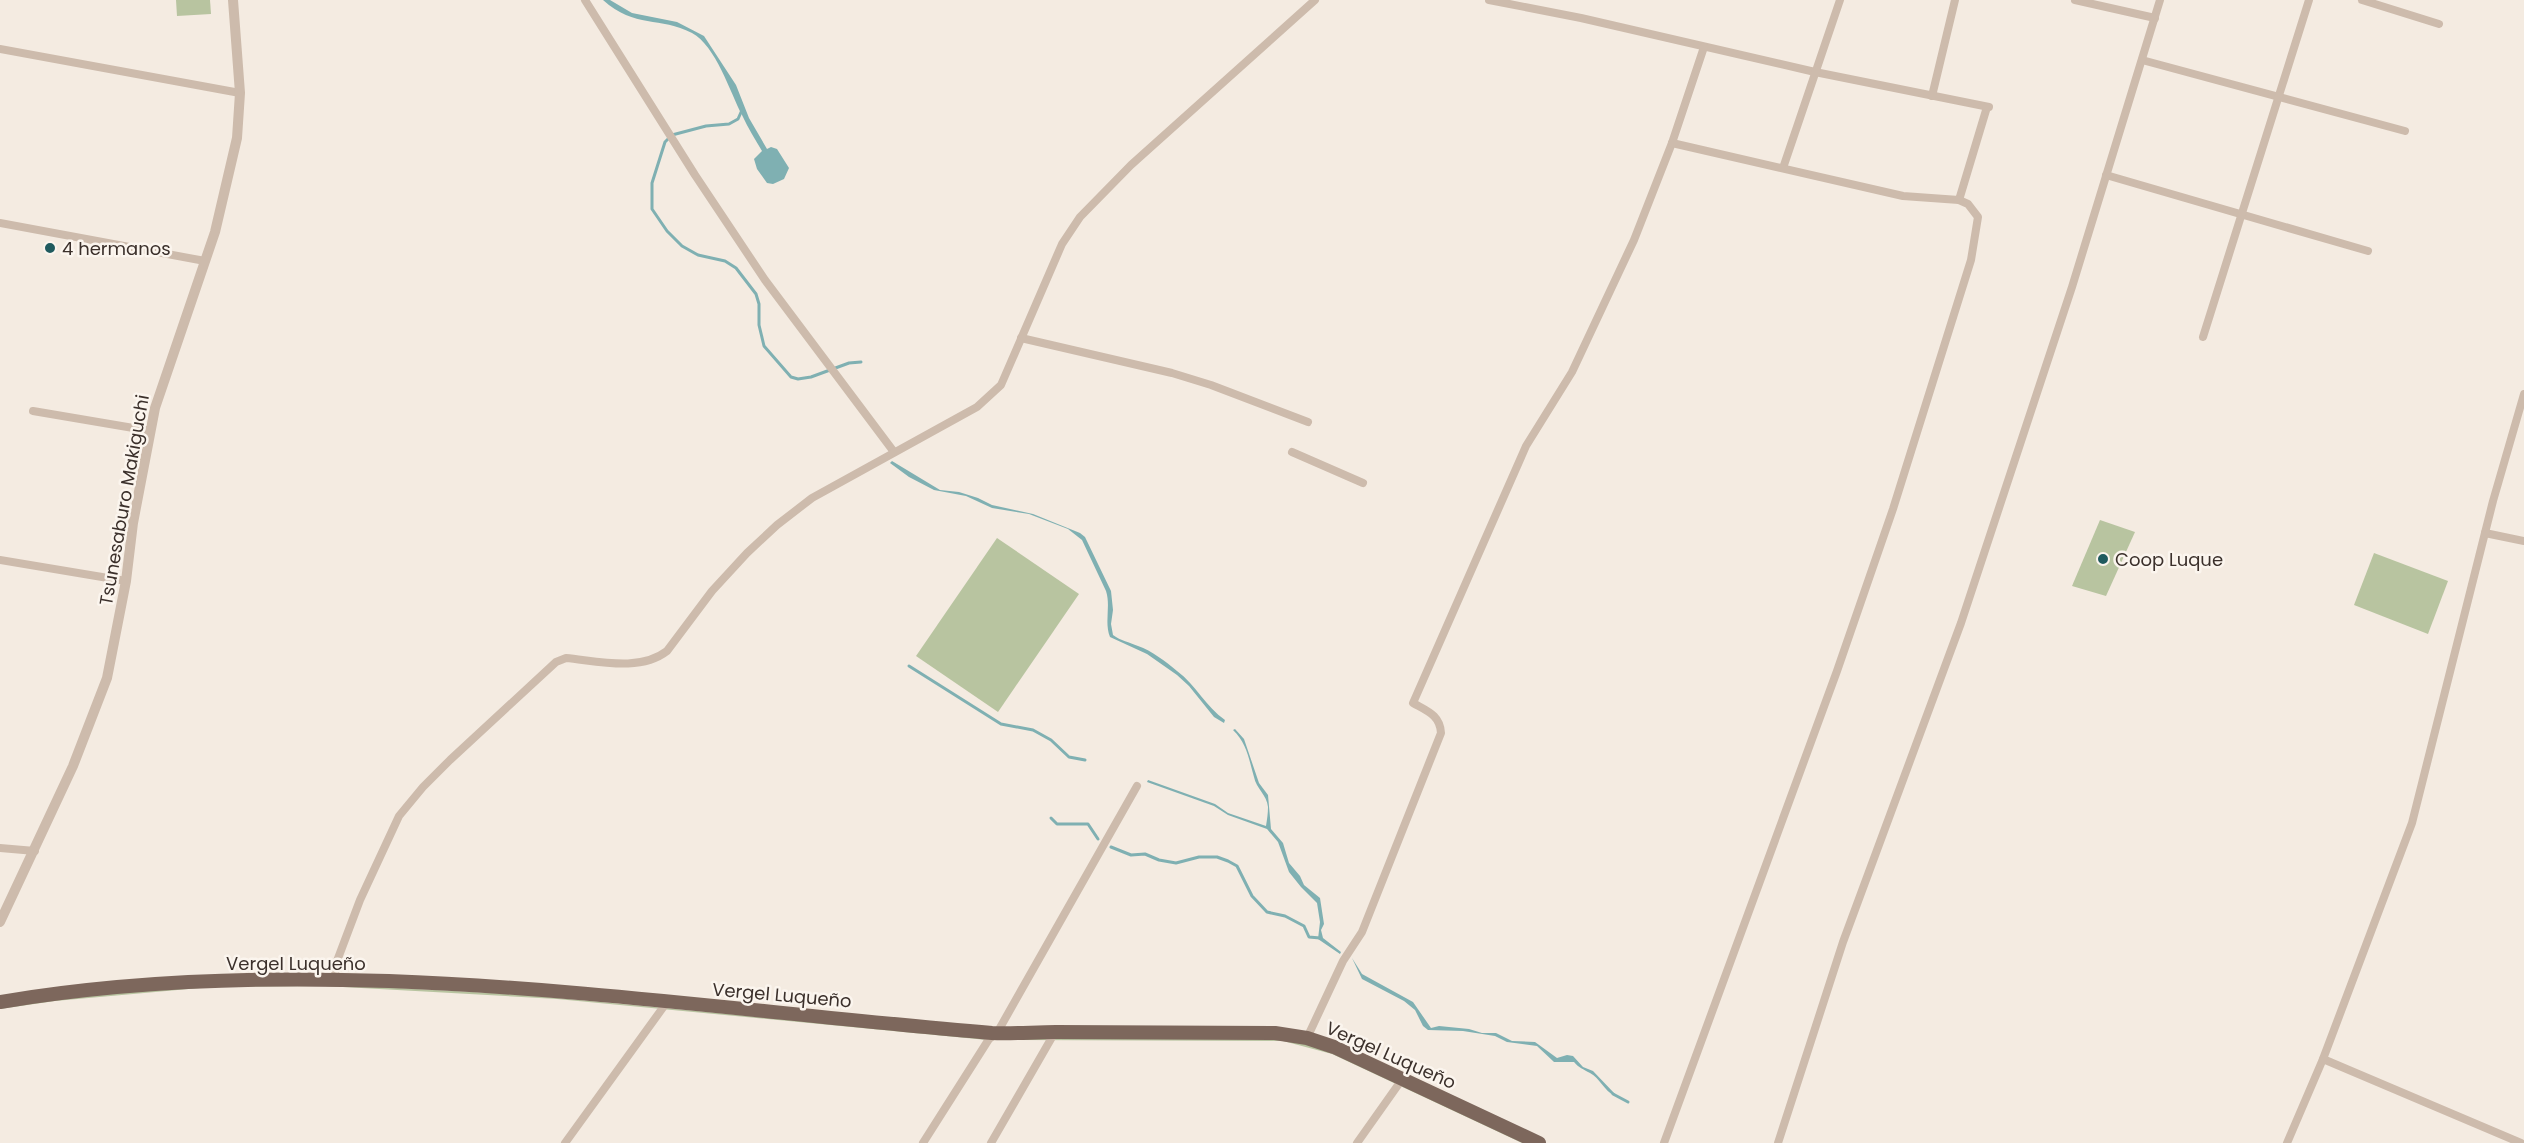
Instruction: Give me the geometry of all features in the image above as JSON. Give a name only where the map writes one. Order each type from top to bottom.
[{"type":"main road","name":"Vergel Luqueño","points":[[0,1002],[170,984],[233,980],[334,979],[528,990],[997,1033],[1275,1033],[1307,1038],[1334,1047],[1539,1143]]},
{"type":"street","name":"Tsunesaburo Makiguchi","points":[[0,922],[35,851],[84,741],[107,678],[151,431],[164,378],[206,261],[230,175],[237,138],[240,93],[233,0]]},
{"type":"street","points":[[585,0],[695,175],[765,280],[894,452]]},
{"type":"street","points":[[334,979],[337,961],[360,900],[399,816],[423,787],[548,667],[566,658],[637,663],[659,657],[667,651],[712,591],[777,525],[812,498],[977,407],[1001,385],[1062,244],[1080,217],[1098,196],[1315,0]]},
{"type":"street","points":[[1490,0],[1815,72],[1988,107],[1959,200]]},
{"type":"street","points":[[1783,168],[1840,0]]},
{"type":"street","points":[[1932,96],[1955,0]]},
{"type":"street","points":[[2075,0],[2155,18]]},
{"type":"street","points":[[1778,1143],[1843,942],[1961,623],[2106,175],[2160,0]]},
{"type":"street","points":[[2203,337],[2309,0]]},
{"type":"street","points":[[2362,0],[2439,24]]},
{"type":"street","points":[[1307,1038],[1343,961],[1362,932],[1441,733],[1438,721],[1433,714],[1413,703],[1416,694],[1526,446],[1572,372],[1634,240],[1672,143],[1704,47]]},
{"type":"street","points":[[0,49],[240,93]]},
{"type":"street","points":[[2142,60],[2405,131]]},
{"type":"street","points":[[1664,1143],[1837,671],[1893,509],[1968,272],[1978,217],[1975,210],[1959,200],[1903,195],[1672,143]]},
{"type":"street","points":[[2106,175],[2368,251]]},
{"type":"street","points":[[0,223],[206,261]]},
{"type":"street","points":[[1021,338],[1172,373],[1211,385],[1308,422]]},
{"type":"street","points":[[2287,1143],[2322,1059],[2412,823],[2485,533],[2524,394]]},
{"type":"street","points":[[33,411],[151,431]]},
{"type":"street","points":[[1292,452],[1363,483]]},
{"type":"street","points":[[2485,533],[2524,541]]},
{"type":"street","points":[[0,560],[126,581]]},
{"type":"street","points":[[923,1143],[989,1039],[997,1033],[1137,786]]},
{"type":"street","points":[[0,848],[35,851]]},
{"type":"street","points":[[565,1143],[667,1002]]},
{"type":"street","points":[[991,1143],[1055,1032]]},
{"type":"street","points":[[2322,1059],[2521,1143]]},
{"type":"street","points":[[1357,1143],[1403,1078]]},
{"type":"green space","points":[[176,0],[210,0],[211,14],[177,16]]},
{"type":"green space","name":"Coop Luque","points":[[2100,520],[2135,532],[2106,596],[2072,586]]},
{"type":"green space","points":[[997,538],[1079,594],[998,712],[916,656]]},
{"type":"green space","points":[[2374,553],[2448,581],[2428,634],[2354,605]]},
{"type":"green space","points":[[259,983],[325,984],[526,995],[987,1038],[1253,1037],[1296,1041],[1333,1052],[1526,1143],[1332,1054],[1283,1041],[987,1040],[557,999],[325,986],[211,987],[55,1001],[0,1009],[0,1007],[66,998],[182,987]]},
{"type":"water","points":[[603,0],[610,0],[632,13],[677,22],[704,36],[736,85],[749,118],[767,149],[771,147],[777,149],[789,168],[784,179],[773,184],[767,183],[757,169],[754,159],[762,151],[744,120],[722,70],[701,39],[680,28],[626,15]]},
{"type":"water","points":[[892,461],[940,490],[959,492],[992,505],[1033,514],[1080,533],[1085,537],[1111,591],[1113,635],[1148,651],[1168,664],[1190,683],[1212,709],[1225,720],[1224,723],[1214,717],[1177,675],[1147,654],[1110,637],[1106,591],[1082,540],[1068,529],[1029,514],[992,508],[966,496],[934,490],[909,477],[890,463]]},
{"type":"water","points":[[1235,729],[1244,739],[1259,783],[1268,795],[1271,829],[1283,843],[1289,863],[1304,885],[1320,898],[1324,924],[1321,930],[1323,938],[1341,952],[1340,954],[1318,939],[1320,922],[1317,903],[1289,872],[1278,842],[1267,829],[1228,815],[1214,806],[1147,782],[1148,780],[1215,804],[1228,813],[1266,826],[1267,803],[1255,781],[1247,752],[1233,730]]},
{"type":"water","points":[[1352,958],[1362,974],[1413,1002],[1431,1028],[1439,1026],[1496,1033],[1512,1041],[1535,1042],[1557,1058],[1573,1056],[1583,1067],[1593,1071],[1615,1096],[1593,1075],[1574,1062],[1554,1062],[1537,1046],[1507,1042],[1495,1036],[1463,1031],[1428,1030],[1423,1026],[1415,1010],[1404,1001],[1362,979]]},
{"type":"waterway","points":[[742,110],[738,119],[729,124],[706,126],[672,135],[665,142],[652,183],[652,209],[667,231],[682,246],[698,255],[725,261],[736,268],[756,294],[764,346],[791,377],[798,379],[811,377],[849,363],[861,362]]},
{"type":"waterway","points":[[909,666],[1001,724],[1033,730],[1051,740],[1069,757],[1085,760]]},
{"type":"waterway","points":[[1051,818],[1057,824],[1088,824],[1098,839]]},
{"type":"waterway","points":[[1111,847],[1131,855],[1145,854],[1159,860],[1176,863],[1199,857],[1217,857],[1228,861],[1237,866],[1252,896],[1267,912],[1285,916],[1304,926],[1309,937],[1320,938]]},
{"type":"waterway","points":[[1613,1094],[1628,1102]]},
{"type":"place","name":"4 hermanos","points":[[50,248]]},
{"type":"place","name":"Coop Luque","points":[[2103,559]]}]
